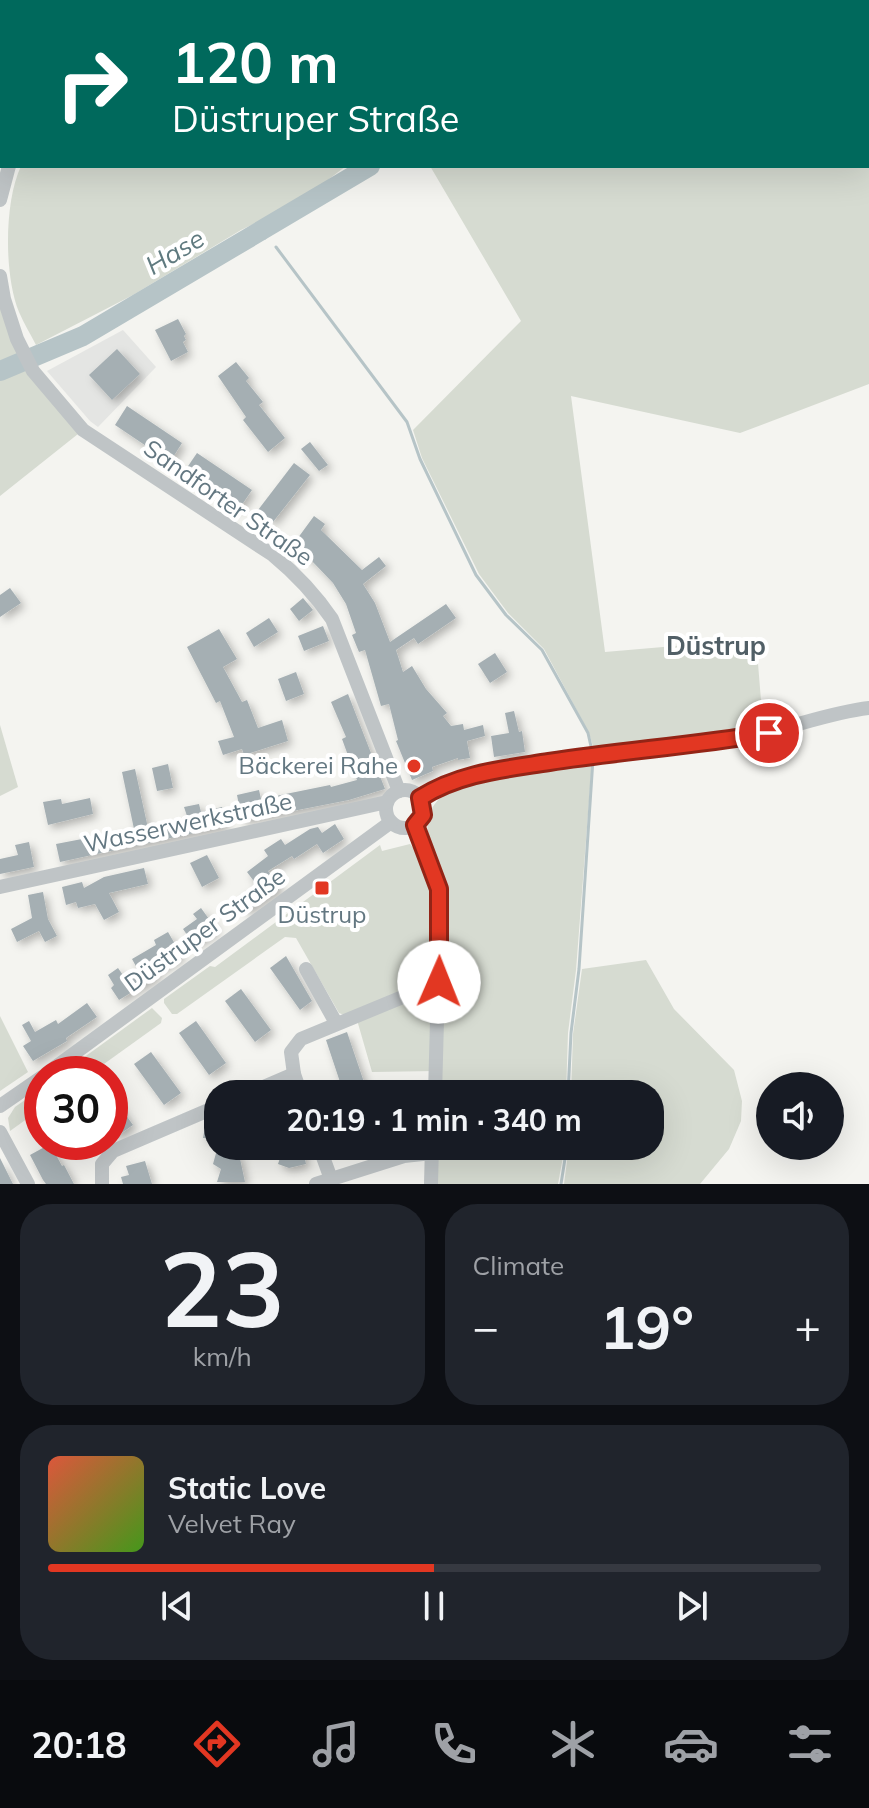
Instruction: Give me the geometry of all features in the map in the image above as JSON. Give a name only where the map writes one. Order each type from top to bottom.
[{"type":"street","points":[[0,200],[8,168]]},
{"type":"street","name":"Sandforter Straße","points":[[0,276],[17,339],[33,371],[83,430],[273,555],[317,597],[332,619],[399,791]]},
{"type":"street","points":[[420,798],[442,785],[481,773],[593,755],[769,733],[869,708]]},
{"type":"street","points":[[399,791],[411,791],[420,798],[423,815],[415,825],[400,828],[391,822],[386,813],[389,797],[399,791]]},
{"type":"street","name":"Wasserwerkstraße","points":[[0,887],[387,802]]},
{"type":"street","name":"Düstruper Straße","points":[[70,1056],[391,822]]},
{"type":"street","points":[[415,825],[439,889],[436,1080]]},
{"type":"street","points":[[306,969],[336,1023]]},
{"type":"street","points":[[296,1080],[291,1052],[301,1039],[439,982]]},
{"type":"street","points":[[280,1080],[294,1074]]},
{"type":"street","name":"Düstruper Straße","points":[[0,1106],[24,1089]]},
{"type":"street","points":[[102,1184],[102,1164],[113,1151],[204,1112]]},
{"type":"street","points":[[0,1132],[28,1184]]},
{"type":"street","points":[[324,1160],[331,1179]]},
{"type":"street","points":[[316,1184],[391,1160]]},
{"type":"street","points":[[431,1184],[432,1160]]},
{"type":"shaded area","points":[[20,168],[343,168],[299,202],[241,230],[133,295],[36,345],[21,316],[11,279],[8,239],[15,181]]},
{"type":"shaded area","points":[[431,168],[869,168],[869,384],[740,433],[571,396],[605,652],[756,639],[763,725],[760,729],[594,750],[589,733],[544,649],[508,613],[479,574],[422,458],[413,430],[521,321]]},
{"type":"shaded area","points":[[0,276],[17,339],[83,430],[0,496]]},
{"type":"shaded area","points":[[123,330],[156,367],[98,427],[47,371]]},
{"type":"shaded area","points":[[0,725],[18,787],[0,796]]},
{"type":"shaded area","points":[[592,762],[566,1080],[435,1080],[435,1071],[372,1072],[357,1020],[339,1013],[296,938],[285,937],[177,1014],[172,1014],[164,999],[210,966],[215,967],[380,845],[382,851],[410,844],[420,856],[435,856],[427,826],[440,792],[483,778]]},
{"type":"shaded area","points":[[646,960],[674,1009],[734,1070],[742,1101],[741,1121],[729,1149],[700,1184],[564,1184],[567,1160],[664,1160],[664,1080],[571,1080],[573,1034],[582,969]]},
{"type":"shaded area","points":[[152,1008],[162,1018],[161,1023],[115,1056],[86,1056]]},
{"type":"shaded area","points":[[0,1016],[24,1064],[24,1075],[0,1091]]},
{"type":"shaded area","points":[[24,1101],[24,1121],[10,1131],[8,1118]]},
{"type":"shaded area","points":[[432,1160],[562,1160],[558,1184],[431,1184]]},
{"type":"building","points":[[178,319],[186,334],[183,342],[188,352],[171,361],[155,330]]},
{"type":"building","points":[[117,349],[140,374],[112,400],[89,375]]},
{"type":"building","points":[[236,362],[263,402],[259,405],[285,438],[268,452],[243,420],[246,417],[218,376]]},
{"type":"building","points":[[127,406],[182,443],[170,462],[115,425]]},
{"type":"building","points":[[310,442],[328,465],[319,471],[301,449]]},
{"type":"building","points":[[197,453],[252,490],[239,509],[184,472]]},
{"type":"building","points":[[294,463],[310,475],[273,522],[258,510]]},
{"type":"building","points":[[314,516],[325,524],[321,530],[362,570],[379,557],[386,566],[363,584],[375,603],[390,642],[446,604],[456,618],[418,644],[414,638],[396,650],[403,672],[412,666],[426,689],[447,713],[443,716],[451,726],[463,724],[464,730],[483,725],[485,736],[467,741],[470,758],[458,758],[432,767],[433,771],[412,780],[396,741],[389,704],[381,706],[365,650],[359,652],[352,635],[356,633],[346,604],[333,583],[292,546]]},
{"type":"building","points":[[10,588],[21,603],[0,617],[0,595]]},
{"type":"building","points":[[303,598],[313,610],[299,621],[290,609]]},
{"type":"building","points":[[269,618],[278,632],[254,647],[246,633]]},
{"type":"building","points":[[323,626],[329,641],[304,651],[298,636]]},
{"type":"building","points":[[219,629],[237,659],[223,667],[242,702],[247,700],[258,728],[282,720],[288,741],[244,755],[242,749],[223,755],[218,741],[234,737],[220,701],[216,703],[187,647]]},
{"type":"building","points":[[495,653],[507,672],[490,683],[478,664]]},
{"type":"building","points":[[296,672],[304,694],[286,701],[278,679]]},
{"type":"building","points":[[348,694],[385,789],[349,800],[242,821],[237,795],[259,790],[261,799],[357,780],[342,739],[346,737],[331,702]]},
{"type":"building","points":[[514,711],[519,732],[522,731],[525,752],[494,757],[491,736],[509,733],[505,713]]},
{"type":"building","points":[[168,764],[173,788],[157,791],[152,768]]},
{"type":"building","points":[[135,769],[148,828],[188,819],[184,807],[199,804],[201,812],[222,807],[226,826],[60,862],[56,844],[134,829],[122,772]]},
{"type":"building","points":[[90,798],[93,814],[48,825],[43,802],[61,799],[62,804]]},
{"type":"building","points":[[335,824],[344,839],[323,853],[317,844],[268,871],[281,888],[246,912],[236,899],[256,884],[247,872],[268,856],[264,850],[281,839],[285,845],[310,829],[318,827],[322,833]]},
{"type":"building","points":[[29,842],[34,867],[0,874],[0,859],[18,855],[15,845]]},
{"type":"building","points":[[207,855],[219,878],[202,887],[190,863]]},
{"type":"building","points":[[144,868],[148,884],[109,893],[119,912],[104,920],[95,904],[78,908],[76,902],[66,905],[62,887],[82,882],[84,888],[104,877]]},
{"type":"building","points":[[43,892],[48,919],[57,936],[45,942],[39,931],[17,942],[11,929],[32,918],[28,895]]},
{"type":"building","points":[[201,908],[217,930],[194,945],[183,929],[197,919],[193,914]]},
{"type":"building","points":[[168,932],[182,956],[155,972],[158,976],[119,1000],[111,988],[114,985],[108,975],[118,968],[125,978],[138,970],[132,959],[156,945],[154,940]]},
{"type":"building","points":[[286,956],[312,1001],[300,1010],[270,968]]},
{"type":"building","points":[[241,989],[271,1030],[255,1042],[225,1001]]},
{"type":"building","points":[[87,1003],[97,1017],[42,1056],[30,1056],[23,1046],[31,1041],[22,1025],[29,1021],[35,1032],[56,1020],[58,1024]]},
{"type":"building","points":[[196,1021],[226,1063],[209,1075],[179,1033]]},
{"type":"building","points":[[347,1032],[363,1080],[339,1080],[326,1040]]},
{"type":"building","points":[[151,1052],[181,1093],[164,1105],[134,1064]]},
{"type":"building","points":[[0,1158],[13,1184],[0,1184]]},
{"type":"building","points":[[33,1160],[59,1160],[74,1184],[46,1184]]},
{"type":"building","points":[[214,1160],[240,1160],[245,1182],[217,1182],[221,1169],[213,1164]]},
{"type":"building","points":[[279,1160],[305,1160],[306,1164],[289,1168],[278,1164]]},
{"type":"building","points":[[145,1161],[152,1184],[123,1184],[121,1177],[129,1175],[126,1166]]},
{"type":"waterway","name":"Hase","points":[[0,371],[83,336],[367,168]]},
{"type":"waterway","points":[[260,233],[265,238]]},
{"type":"waterway","points":[[276,247],[407,422],[420,459],[476,575],[506,615],[542,650],[588,733],[592,751]]},
{"type":"waterway","points":[[569,1080],[593,759]]},
{"type":"waterway","points":[[561,1184],[565,1160]]},
{"type":"place","name":"Bäckerei Rahe","points":[[414,766]]},
{"type":"place","name":"Düstrup","points":[[322,888]]},
{"type":"district","name":"Düstrup","points":[[716,646]]},
{"type":"route","points":[[439,982],[439,889],[415,825],[423,815],[420,798],[442,785],[481,773],[769,733]]}]
